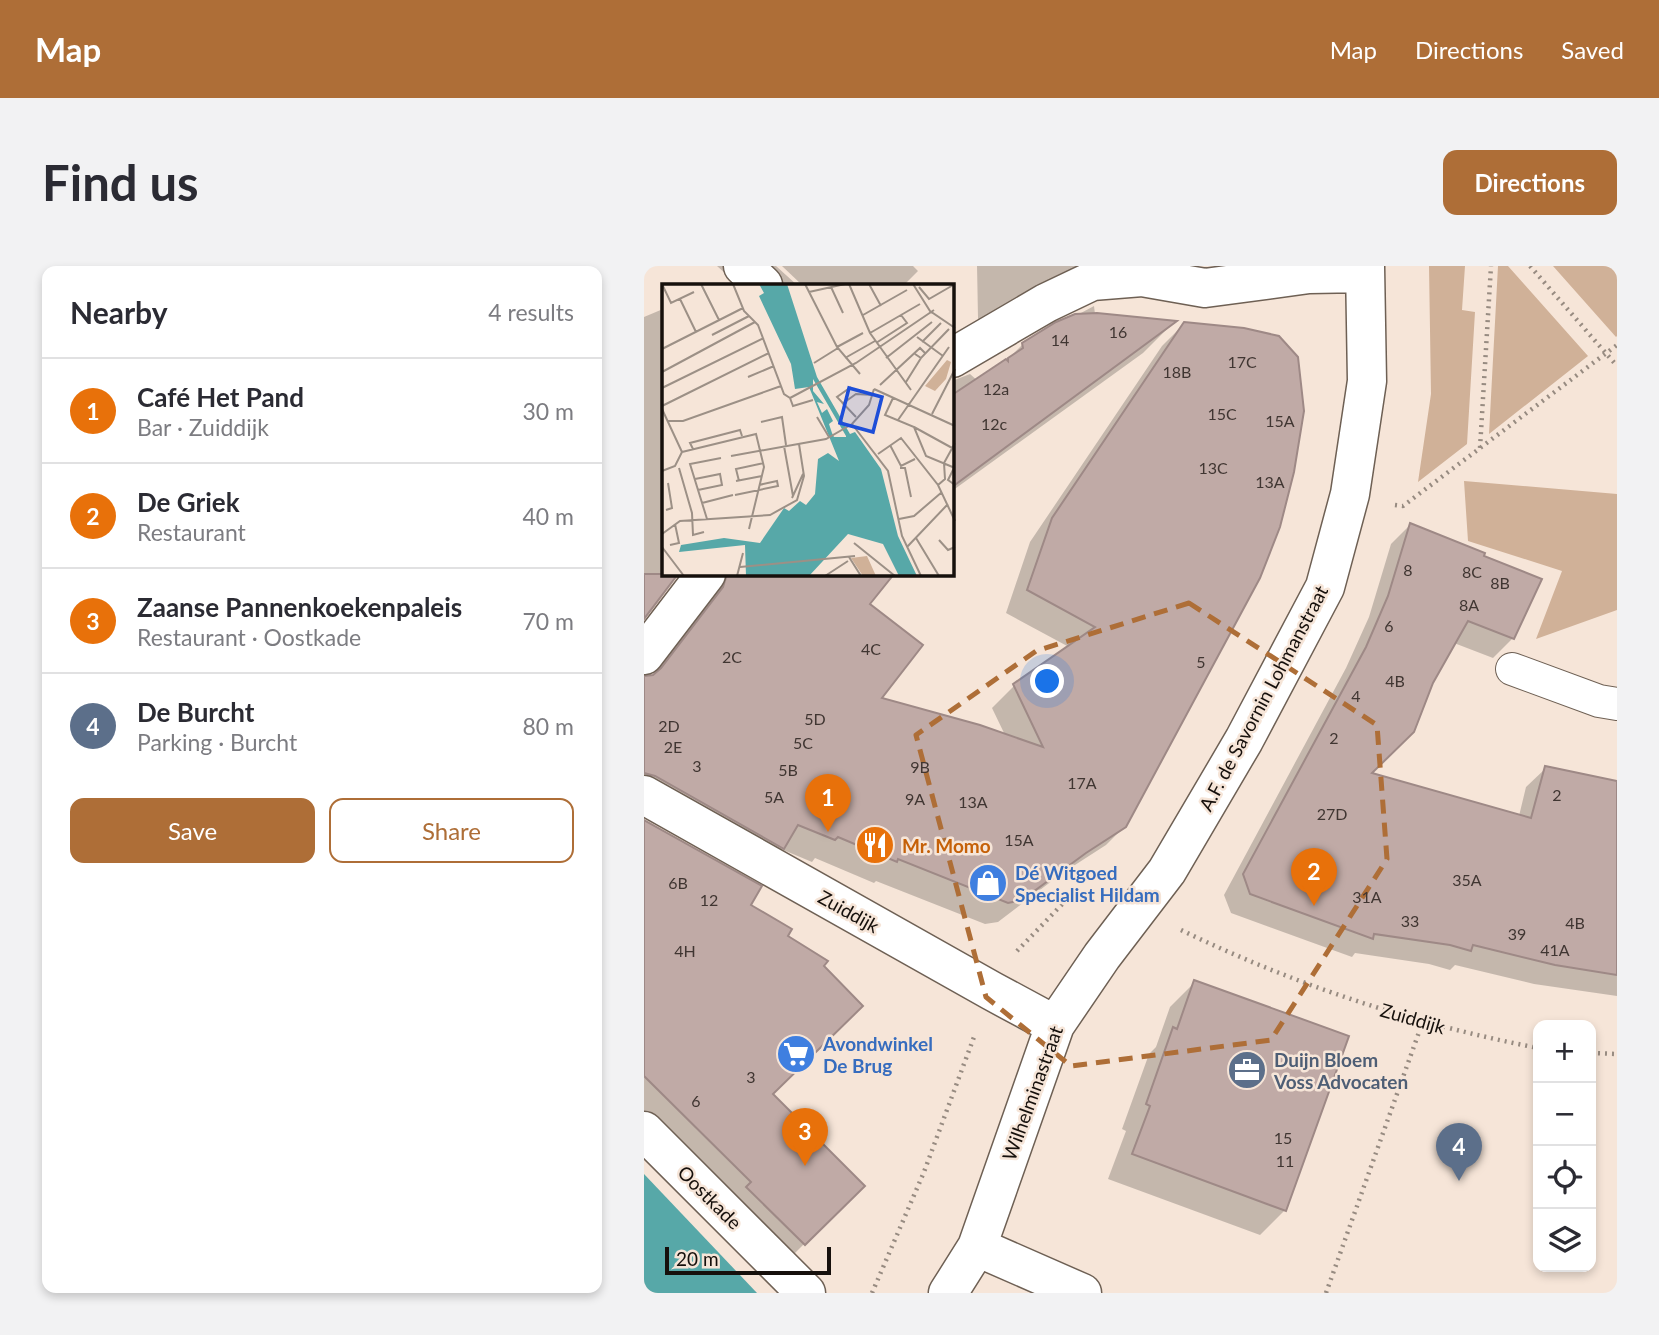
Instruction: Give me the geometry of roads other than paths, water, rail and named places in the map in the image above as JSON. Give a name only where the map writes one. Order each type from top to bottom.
[{"type":"street","points":[[743,266],[761,284]]},
{"type":"street","points":[[954,357],[1046,303],[1092,281],[1142,277],[1205,288],[1309,274],[1365,270]]},
{"type":"street","name":"A.F. de Savornin Lohmanstraat","points":[[1141,907],[1167,871],[1244,740],[1325,587],[1350,494],[1367,381],[1365,270]]},
{"type":"street","points":[[644,655],[704,576]]},
{"type":"street","name":"Zuiddijk","points":[[644,795],[1055,1025]]},
{"type":"street","name":"Wilhelminastraat","points":[[948,1293],[977,1247],[1055,1025],[1102,956],[1141,907]]},
{"type":"street","name":"Oostkade","points":[[644,1131],[806,1293]]},
{"type":"street","points":[[977,1247],[1082,1293]]},
{"type":"lane","points":[[1512,669],[1599,701],[1617,704]]},
{"type":"water","points":[[644,1174],[757,1293],[644,1293]]},
{"type":"place","name":"Café Het Pand","points":[[828,832]]},
{"type":"place","name":"Mr. Momo","points":[[875,845]]},
{"type":"place","name":"Dé Witgoed Specialist Hildam","points":[[988,883]]},
{"type":"place","name":"De Griek","points":[[1314,906]]},
{"type":"place","name":"Avondwinkel De Brug","points":[[796,1054]]},
{"type":"place","name":"Duijn Bloem Voss Advocaten","points":[[1247,1070]]},
{"type":"place","name":"Zaanse Pannenkoekenpaleis","points":[[805,1166]]},
{"type":"place","name":"De Burcht","points":[[1459,1181]]}]
